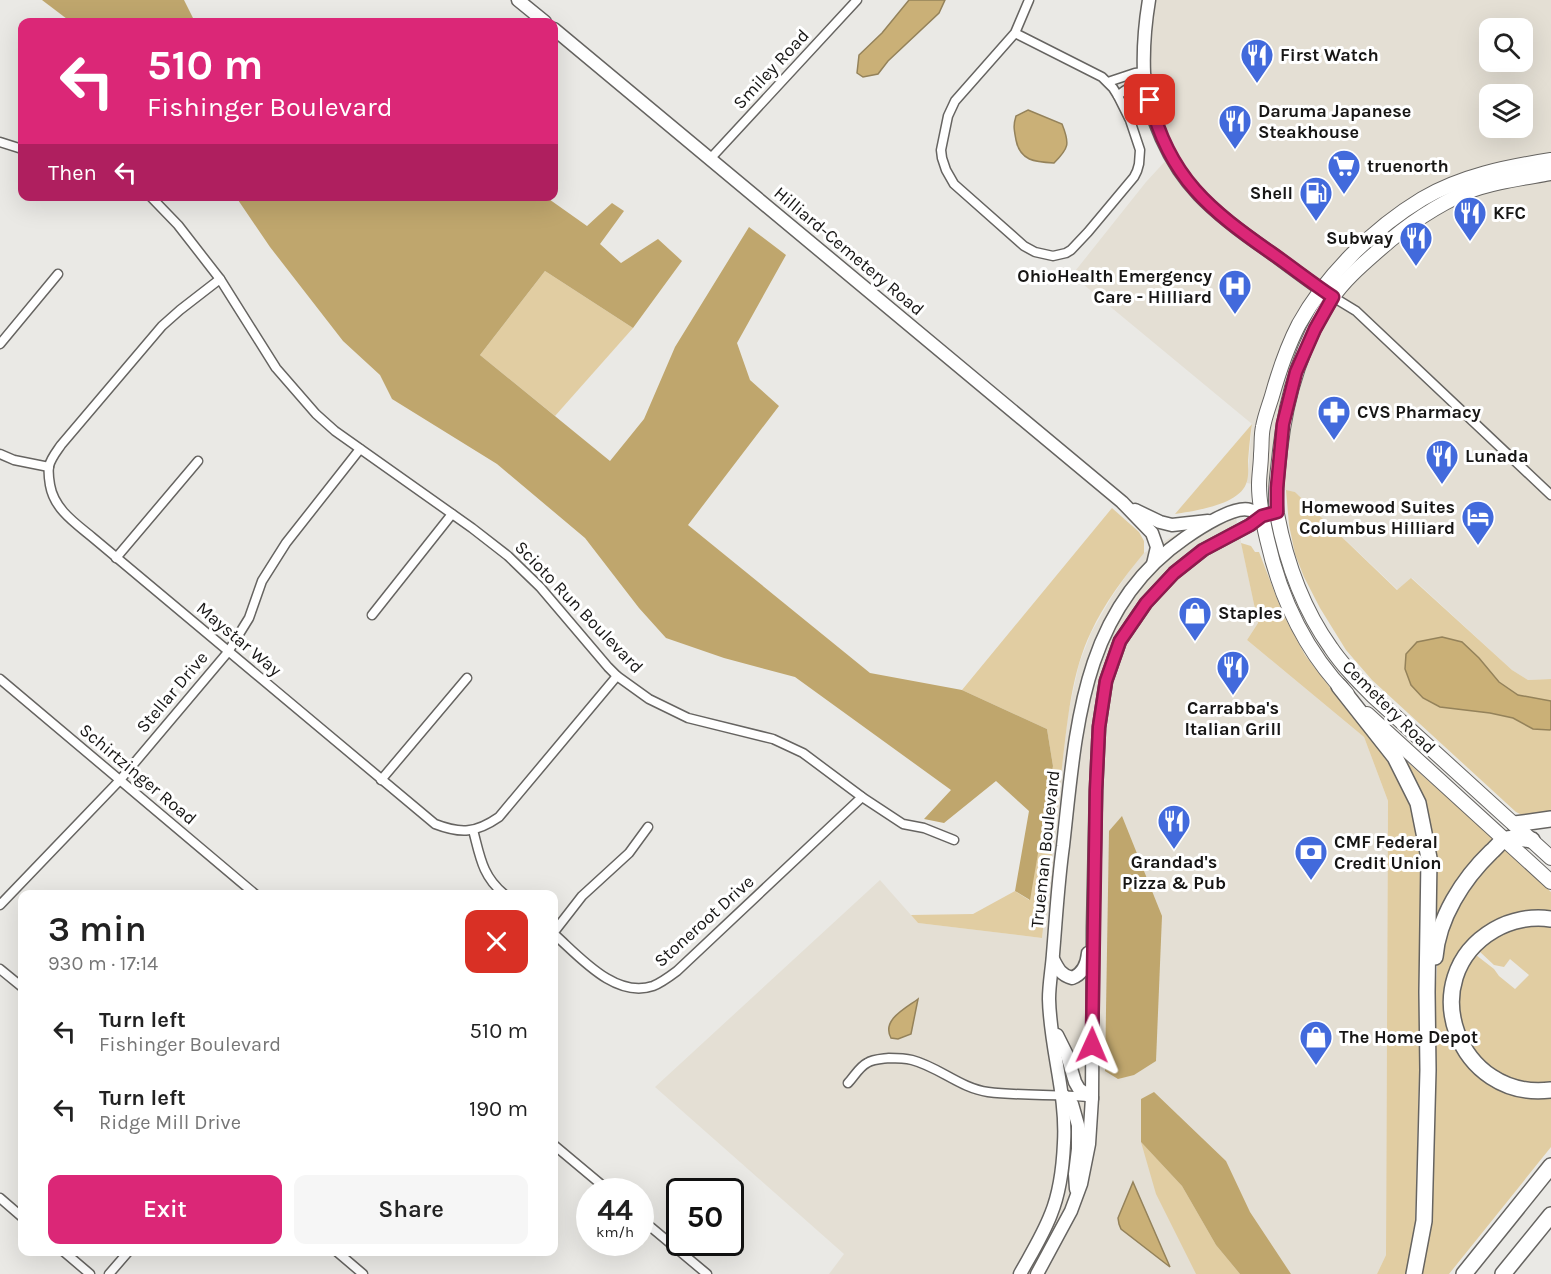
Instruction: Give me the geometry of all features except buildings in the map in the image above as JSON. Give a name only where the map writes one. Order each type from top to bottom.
[{"type":"highway","points":[[1339,686],[1395,757],[1418,803],[1429,858],[1428,1070],[1424,1221],[1414,1274]]},
{"type":"highway","points":[[1515,824],[1551,819]]},
{"type":"highway","points":[[1428,1070],[1436,946],[1443,923],[1457,895],[1482,860],[1504,840],[1516,838],[1532,840]]},
{"type":"highway","points":[[1551,919],[1528,918],[1514,921],[1482,937],[1469,952],[1454,981],[1451,1008],[1456,1034],[1470,1057],[1483,1071],[1515,1088],[1534,1092],[1551,1090]]},
{"type":"highway","points":[[1464,1274],[1551,1166]]},
{"type":"highway","points":[[1503,1274],[1551,1215]]},
{"type":"main road","points":[[518,0],[540,18]]},
{"type":"main road","points":[[1149,0],[1145,28],[1146,87],[1156,124],[1173,162],[1198,195],[1235,227],[1327,293]]},
{"type":"main road","name":"Hilliard-Cemetery Road","points":[[558,32],[1122,502],[1152,533],[1157,547],[1153,564]]},
{"type":"main road","points":[[1327,293],[1361,246],[1421,200],[1467,178],[1500,169],[1551,160]]},
{"type":"main road","points":[[1327,293],[1351,276],[1404,227],[1428,212],[1468,192],[1551,173]]},
{"type":"main road","name":"Cemetery Road","points":[[1327,293],[1315,329],[1296,372],[1283,424],[1277,512],[1296,583],[1331,649],[1357,680],[1551,858]]},
{"type":"main road","name":"Cemetery Road","points":[[1327,293],[1300,323],[1290,343],[1263,427],[1259,486],[1262,516],[1278,581],[1288,608],[1324,668],[1360,708],[1551,882]]},
{"type":"main road","name":"Hilliard-Cemetery Road","points":[[1122,502],[1138,512],[1172,525],[1210,521]]},
{"type":"main road","name":"Trueman Boulevard","points":[[1020,1274],[1052,1212],[1060,1180],[1064,1135],[1062,1095],[1049,998],[1072,764],[1088,676],[1105,632],[1127,596],[1153,564],[1176,544],[1210,521],[1248,509],[1262,516]]},
{"type":"main road","name":"Trueman Boulevard","points":[[1036,1274],[1077,1196],[1088,1154],[1092,1098],[1093,928],[1099,727],[1106,681],[1120,641],[1146,603],[1174,573],[1203,550],[1250,525],[1262,516],[1277,512]]},
{"type":"main road","points":[[1081,708],[1087,718],[1099,727]]},
{"type":"main road","points":[[1053,959],[1063,975],[1072,978],[1080,973],[1087,961],[1093,928]]},
{"type":"main road","points":[[1051,1024],[1067,1055],[1075,1082],[1079,1089],[1092,1098]]},
{"type":"main road","points":[[1062,1095],[1072,1104],[1078,1125],[1075,1174],[1077,1196]]},
{"type":"street","name":"Smiley Road","points":[[710,159],[857,0]]},
{"type":"street","points":[[1016,33],[1108,82],[1130,120],[1140,150],[1139,164],[1134,177],[1071,250],[1053,256],[1035,252],[1024,246],[954,184],[942,158],[941,145],[948,116],[955,101],[1016,33],[1029,0]]},
{"type":"street","points":[[1108,82],[1144,72]]},
{"type":"street","points":[[1118,96],[1131,87],[1146,87]]},
{"type":"street","points":[[0,142],[18,148]]},
{"type":"street","name":"Scioto Run Boulevard","points":[[155,201],[178,225],[220,279],[276,368],[316,414],[335,431],[508,556],[532,579],[617,676],[649,699],[688,717],[772,739],[803,753],[903,824],[924,828],[954,840]]},
{"type":"street","points":[[0,344],[58,274]]},
{"type":"street","points":[[0,454],[14,460],[49,467],[61,445],[147,342],[180,310],[220,279]]},
{"type":"street","points":[[1327,293],[1356,311],[1551,495]]},
{"type":"street","name":"Stellar Drive","points":[[0,905],[120,780],[228,652],[249,618],[262,581],[286,543],[360,449]]},
{"type":"street","points":[[116,558],[198,461]]},
{"type":"street","name":"Maystar Way","points":[[49,467],[51,492],[62,511],[116,558],[435,824],[453,830],[472,830]]},
{"type":"street","points":[[372,615],[452,514]]},
{"type":"street","points":[[500,890],[489,879],[483,868],[472,830],[488,825],[508,808],[617,676]]},
{"type":"street","points":[[381,780],[467,678]]},
{"type":"street","name":"Schirtzinger Road","points":[[0,679],[250,890]]},
{"type":"street","name":"Stoneroot Drive","points":[[558,937],[613,983],[633,989],[654,986],[676,971],[862,797]]},
{"type":"street","points":[[558,928],[582,896],[629,853],[648,827]]},
{"type":"street","points":[[0,969],[18,984]]},
{"type":"street","points":[[848,1083],[869,1062],[899,1058],[921,1063],[961,1084],[986,1091],[1092,1098]]},
{"type":"street","points":[[558,1148],[593,1178]]},
{"type":"street","points":[[0,1198],[18,1214]]},
{"type":"street","points":[[654,1230],[707,1274]]},
{"type":"street","points":[[69,1256],[90,1274]]},
{"type":"street","points":[[109,1274],[125,1256]]},
{"type":"street","points":[[342,1256],[363,1274]]},
{"type":"shaded area","points":[[42,0],[184,0],[193,18],[66,18]]},
{"type":"shaded area","points":[[909,0],[945,0],[939,13],[888,61],[878,74],[863,77],[857,73],[859,55],[882,33]]},
{"type":"shaded area","points":[[1149,0],[1551,0],[1551,679],[1528,680],[1512,670],[1412,578],[1398,590],[1295,492],[1247,483],[1252,424],[1072,275],[1146,182],[1169,157],[1148,90]]},
{"type":"shaded area","points":[[1028,110],[1062,124],[1067,145],[1054,163],[1029,159],[1018,147],[1014,130],[1015,119],[1016,116]]},
{"type":"shaded area","points":[[239,201],[552,201],[587,226],[612,203],[624,211],[600,244],[621,263],[658,239],[682,261],[633,328],[545,271],[480,355],[610,461],[644,419],[675,347],[749,227],[786,255],[737,343],[750,380],[779,406],[688,525],[870,673],[962,690],[1047,729],[1053,766],[1030,900],[1015,891],[1029,811],[996,781],[944,823],[924,819],[951,790],[795,677],[724,658],[666,638],[639,608],[585,538],[497,464],[392,399],[380,375],[343,341],[270,247]]},
{"type":"shaded area","points":[[545,271],[633,328],[555,416],[480,355]]},
{"type":"shaded area","points":[[1252,424],[1248,479],[1241,491],[1215,506],[1175,514]]},
{"type":"shaded area","points":[[1286,490],[1295,492],[1397,590],[1411,578],[1512,670],[1528,680],[1551,679],[1551,811],[1524,816],[1516,812],[1372,680],[1346,650],[1320,608],[1295,554],[1289,525]]},
{"type":"shaded area","points":[[1112,508],[1139,532],[1144,541],[1144,553],[1102,611],[1078,666],[1068,721],[1042,938],[918,923],[911,915],[973,914],[1015,891],[1029,900],[1053,766],[1047,729],[962,690]]},
{"type":"shaded area","points":[[1236,518],[1258,623],[1247,640],[1364,737],[1388,801],[1386,1255],[1377,1274],[829,1274],[844,1254],[655,1087],[880,880],[918,923],[1042,938],[1068,714],[1079,664],[1091,633],[1111,598],[1144,553],[1182,531]]},
{"type":"shaded area","points":[[1241,543],[1259,552],[1283,614],[1305,655],[1335,694],[1384,748],[1415,813],[1422,847],[1424,883],[1415,1229],[1406,1274],[1377,1274],[1386,1255],[1388,801],[1364,737],[1247,640],[1258,623]]},
{"type":"shaded area","points":[[1442,637],[1462,642],[1499,682],[1518,695],[1551,701],[1551,729],[1533,729],[1513,718],[1490,713],[1440,707],[1423,698],[1411,685],[1405,669],[1406,654],[1417,642]]},
{"type":"shaded area","points":[[1404,759],[1495,840],[1432,944],[1431,854]]},
{"type":"shaded area","points":[[1122,816],[1162,916],[1156,1061],[1134,1075],[1118,1079],[1105,1071],[1109,831]]},
{"type":"shaded area","points":[[1504,849],[1551,892],[1551,916],[1519,915],[1451,978],[1471,1067],[1551,1094],[1551,1147],[1449,1274],[1417,1274],[1438,953],[1446,925],[1472,880]]},
{"type":"shaded area","points":[[1538,924],[1551,926],[1551,1085],[1513,1083],[1491,1070],[1471,1050],[1457,1013],[1461,979],[1471,958],[1476,955],[1515,989],[1529,975],[1510,959],[1504,967],[1494,965],[1479,951],[1506,931]]},
{"type":"shaded area","points":[[918,999],[911,1034],[898,1039],[891,1038],[889,1026],[892,1020]]},
{"type":"shaded area","points":[[1154,1092],[1226,1161],[1250,1212],[1291,1274],[1240,1274],[1216,1245],[1182,1186],[1141,1142],[1141,1099]]},
{"type":"shaded area","points":[[1141,1142],[1182,1186],[1216,1245],[1240,1274],[1196,1274],[1156,1194]]},
{"type":"shaded area","points":[[1133,1182],[1170,1267],[1121,1229],[1118,1218]]},
{"type":"place","name":"First Watch","points":[[1257,84]]},
{"type":"place","name":"Daruma Japanese Steakhouse","points":[[1235,150]]},
{"type":"place","name":"truenorth","points":[[1344,195]]},
{"type":"place","name":"Shell","points":[[1316,222]]},
{"type":"place","name":"KFC","points":[[1470,242]]},
{"type":"place","name":"Subway","points":[[1416,267]]},
{"type":"place","name":"OhioHealth Emergency Care - Hilliard","points":[[1235,315]]},
{"type":"place","name":"CVS Pharmacy","points":[[1334,441]]},
{"type":"place","name":"Lunada","points":[[1442,485]]},
{"type":"place","name":"Homewood Suites Columbus Hilliard","points":[[1478,546]]},
{"type":"place","name":"Staples","points":[[1195,642]]},
{"type":"place","name":"Carrabba's Italian Grill","points":[[1233,696]]},
{"type":"place","name":"Grandad's Pizza & Pub","points":[[1174,850]]},
{"type":"place","name":"CMF Federal Credit Union","points":[[1311,881]]},
{"type":"place","name":"The Home Depot","points":[[1316,1066]]},
{"type":"route","points":[[1092,1045],[1096,790],[1101,705],[1106,681],[1120,641],[1146,603],[1174,573],[1203,550],[1250,525],[1262,516],[1277,512],[1283,424],[1296,372],[1315,329],[1333,297],[1235,227],[1198,195],[1173,162],[1156,124],[1150,100]]}]
